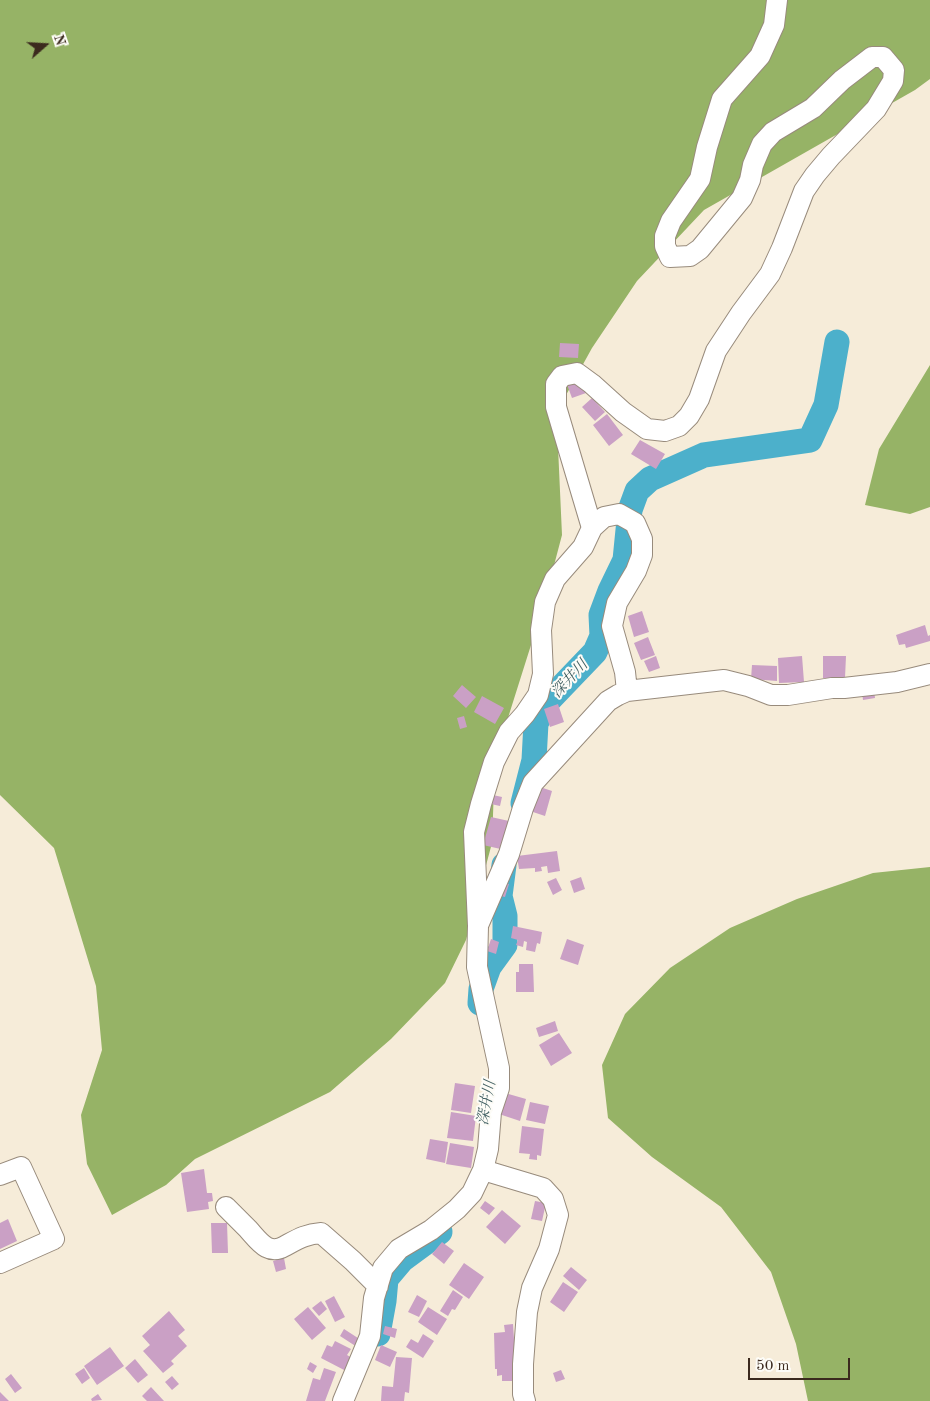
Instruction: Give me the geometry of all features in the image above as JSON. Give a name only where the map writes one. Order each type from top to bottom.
[{"type":"street","points":[[592,528],[556,407],[556,384],[562,376],[577,373],[592,384],[622,412],[647,429],[665,431],[679,426],[689,416],[699,399],[716,351],[770,274],[804,191],[814,175],[876,109],[893,82],[894,70],[883,58],[872,57],[842,80],[813,108],[773,132],[762,144],[742,198],[700,249],[690,256],[670,257],[665,246],[671,221],[700,179],[707,147],[722,100],[760,56],[774,25],[777,0]]},
{"type":"street","points":[[343,1401],[370,1336],[374,1298],[384,1268],[399,1249],[431,1230],[457,1209],[472,1193],[483,1170],[488,1149],[491,1112],[499,1088],[499,1068],[477,967],[478,926],[474,832],[494,762],[509,732],[538,695],[543,674],[541,630],[545,602],[555,579],[583,546],[592,528],[604,517],[619,514],[635,523],[642,539],[642,555],[636,571],[617,603],[612,626],[625,672],[627,691]]},
{"type":"street","points":[[478,926],[509,854],[533,783],[608,701],[627,691],[724,680],[748,686],[771,695],[788,695],[832,688],[896,682],[930,674]]},
{"type":"street","points":[[0,1175],[21,1167],[54,1239],[0,1262]]},
{"type":"street","points":[[483,1170],[544,1188],[553,1199],[558,1215],[549,1249],[532,1288],[523,1364],[523,1394],[525,1401]]},
{"type":"street","points":[[226,1207],[262,1245],[273,1250],[283,1248],[310,1233],[321,1233],[378,1286]]},
{"type":"green space","points":[[0,0],[930,0],[930,79],[915,90],[704,210],[637,281],[592,348],[560,406],[558,447],[562,535],[543,607],[495,759],[492,843],[466,940],[445,983],[391,1039],[330,1092],[195,1159],[166,1185],[112,1215],[87,1164],[81,1115],[102,1050],[96,986],[54,848],[0,795]]},
{"type":"green space","points":[[930,365],[930,507],[910,514],[865,505],[879,449]]},
{"type":"green space","points":[[930,867],[930,1401],[808,1401],[796,1344],[771,1272],[721,1207],[652,1157],[608,1118],[602,1065],[625,1014],[670,968],[730,928],[797,899],[873,873]]},
{"type":"building","points":[[560,343],[579,344],[578,358],[559,357]]},
{"type":"building","points":[[580,377],[586,393],[572,398],[566,382]]},
{"type":"building","points":[[592,398],[605,412],[595,421],[582,407]]},
{"type":"building","points":[[607,414],[623,435],[609,446],[593,425]]},
{"type":"building","points":[[640,440],[665,454],[656,469],[631,454]]},
{"type":"building","points":[[642,611],[649,632],[634,637],[628,616]]},
{"type":"building","points":[[925,625],[928,636],[930,635],[930,641],[906,648],[905,644],[899,645],[896,635]]},
{"type":"building","points":[[648,637],[655,655],[641,660],[634,643]]},
{"type":"building","points":[[656,656],[660,668],[649,672],[644,661]]},
{"type":"building","points":[[802,656],[804,682],[779,683],[778,658]]},
{"type":"building","points":[[823,656],[846,656],[845,678],[823,678]]},
{"type":"building","points":[[752,665],[777,666],[777,681],[751,679]]},
{"type":"building","points":[[462,685],[476,697],[466,708],[453,696]]},
{"type":"building","points":[[874,690],[875,698],[863,700],[862,692]]},
{"type":"building","points":[[482,696],[504,708],[495,724],[474,712]]},
{"type":"building","points":[[558,704],[564,722],[550,727],[544,709]]},
{"type":"building","points":[[464,716],[467,727],[460,729],[457,718]]},
{"type":"building","points":[[537,786],[552,791],[545,816],[530,811]]},
{"type":"building","points":[[493,795],[502,797],[500,806],[491,804]]},
{"type":"building","points":[[491,817],[509,821],[505,850],[483,845]]},
{"type":"building","points":[[557,851],[560,871],[548,873],[547,866],[541,867],[542,871],[535,872],[535,868],[519,869],[517,856]]},
{"type":"building","points":[[581,877],[585,889],[574,893],[570,881]]},
{"type":"building","points":[[556,878],[562,890],[553,895],[547,882]]},
{"type":"building","points":[[500,882],[509,884],[505,897],[497,895]]},
{"type":"building","points":[[513,926],[542,932],[540,944],[537,943],[535,952],[526,950],[527,942],[524,941],[523,947],[516,945],[518,940],[511,938]]},
{"type":"building","points":[[491,939],[499,942],[496,954],[487,951]]},
{"type":"building","points":[[567,939],[584,945],[578,965],[560,959]]},
{"type":"building","points":[[519,964],[533,964],[534,992],[516,992],[516,972],[519,972]]},
{"type":"building","points":[[555,1021],[558,1031],[539,1037],[536,1028]]},
{"type":"building","points":[[559,1033],[572,1053],[551,1066],[539,1045]]},
{"type":"building","points":[[455,1083],[475,1086],[471,1113],[451,1110]]},
{"type":"building","points":[[505,1093],[526,1099],[520,1121],[499,1114]]},
{"type":"building","points":[[530,1102],[549,1106],[545,1124],[526,1120]]},
{"type":"building","points":[[451,1112],[476,1116],[473,1141],[447,1138]]},
{"type":"building","points":[[522,1126],[544,1129],[541,1156],[537,1155],[537,1160],[529,1159],[530,1154],[519,1153]]},
{"type":"building","points":[[430,1139],[448,1142],[445,1163],[426,1159]]},
{"type":"building","points":[[450,1143],[474,1147],[471,1168],[446,1164]]},
{"type":"building","points":[[204,1169],[207,1193],[212,1193],[213,1201],[208,1202],[209,1209],[187,1212],[181,1173]]},
{"type":"building","points":[[485,1201],[495,1208],[489,1215],[480,1208]]},
{"type":"building","points":[[535,1201],[546,1203],[542,1221],[531,1219]]},
{"type":"building","points":[[502,1210],[521,1226],[505,1244],[486,1227]]},
{"type":"building","points":[[8,1219],[17,1241],[0,1249],[0,1223]]},
{"type":"building","points":[[211,1223],[227,1223],[228,1253],[212,1253]]},
{"type":"building","points":[[442,1242],[454,1251],[444,1264],[432,1254]]},
{"type":"building","points":[[284,1258],[286,1269],[276,1272],[273,1261]]},
{"type":"building","points":[[464,1263],[484,1277],[469,1299],[449,1285]]},
{"type":"building","points":[[571,1267],[587,1280],[579,1290],[563,1276]]},
{"type":"building","points":[[563,1282],[578,1292],[564,1312],[550,1302]]},
{"type":"building","points":[[453,1290],[463,1297],[455,1310],[452,1309],[448,1316],[440,1311]]},
{"type":"building","points":[[417,1295],[427,1301],[419,1317],[408,1312]]},
{"type":"building","points":[[334,1296],[345,1317],[335,1322],[325,1301]]},
{"type":"building","points":[[321,1301],[327,1309],[319,1316],[312,1308]]},
{"type":"building","points":[[308,1307],[326,1328],[312,1340],[294,1319]]},
{"type":"building","points":[[428,1307],[447,1319],[437,1335],[418,1322]]},
{"type":"building","points":[[169,1311],[185,1330],[178,1336],[187,1346],[171,1361],[174,1364],[163,1373],[143,1351],[150,1345],[142,1336]]},
{"type":"building","points":[[513,1324],[516,1369],[513,1374],[513,1381],[502,1381],[502,1375],[497,1376],[497,1369],[495,1369],[494,1333],[505,1332],[504,1325]]},
{"type":"building","points":[[385,1326],[397,1329],[395,1338],[383,1334]]},
{"type":"building","points":[[344,1329],[361,1340],[357,1347],[340,1336]]},
{"type":"building","points":[[423,1334],[434,1341],[423,1358],[406,1347],[411,1339],[418,1343]]},
{"type":"building","points":[[335,1341],[351,1349],[347,1355],[352,1358],[346,1371],[321,1358],[327,1345],[332,1347]]},
{"type":"building","points":[[381,1345],[397,1352],[390,1367],[375,1360]]},
{"type":"building","points":[[110,1347],[124,1366],[97,1385],[84,1366]]},
{"type":"building","points":[[396,1357],[412,1358],[409,1393],[405,1392],[404,1401],[381,1401],[382,1386],[393,1387]]},
{"type":"building","points":[[135,1359],[148,1375],[138,1383],[125,1368]]},
{"type":"building","points":[[310,1362],[317,1366],[313,1373],[307,1369]]},
{"type":"building","points":[[84,1368],[90,1378],[82,1384],[75,1374]]},
{"type":"building","points":[[324,1368],[336,1372],[325,1401],[306,1401],[313,1378],[320,1380]]},
{"type":"building","points":[[561,1370],[565,1379],[556,1382],[553,1373]]},
{"type":"building","points":[[11,1374],[22,1388],[15,1393],[5,1379]]},
{"type":"building","points":[[172,1376],[179,1384],[172,1390],[165,1382]]},
{"type":"building","points":[[151,1387],[164,1401],[147,1401],[142,1396]]},
{"type":"building","points":[[0,1392],[9,1401],[0,1401]]},
{"type":"building","points":[[98,1394],[102,1400],[92,1401],[91,1399]]},
{"type":"waterway","name":"深井川","points":[[523,803],[534,760],[536,723],[549,700],[595,652],[602,636],[601,615],[625,560],[630,510],[637,491],[650,479],[704,455],[810,440],[826,405],[837,342]]},
{"type":"waterway","name":"深井川","points":[[480,1003],[481,989],[489,967],[505,945],[505,916],[500,896],[504,865]]},
{"type":"waterway","name":"深井川","points":[[378,1334],[386,1279],[402,1260],[440,1232]]}]
